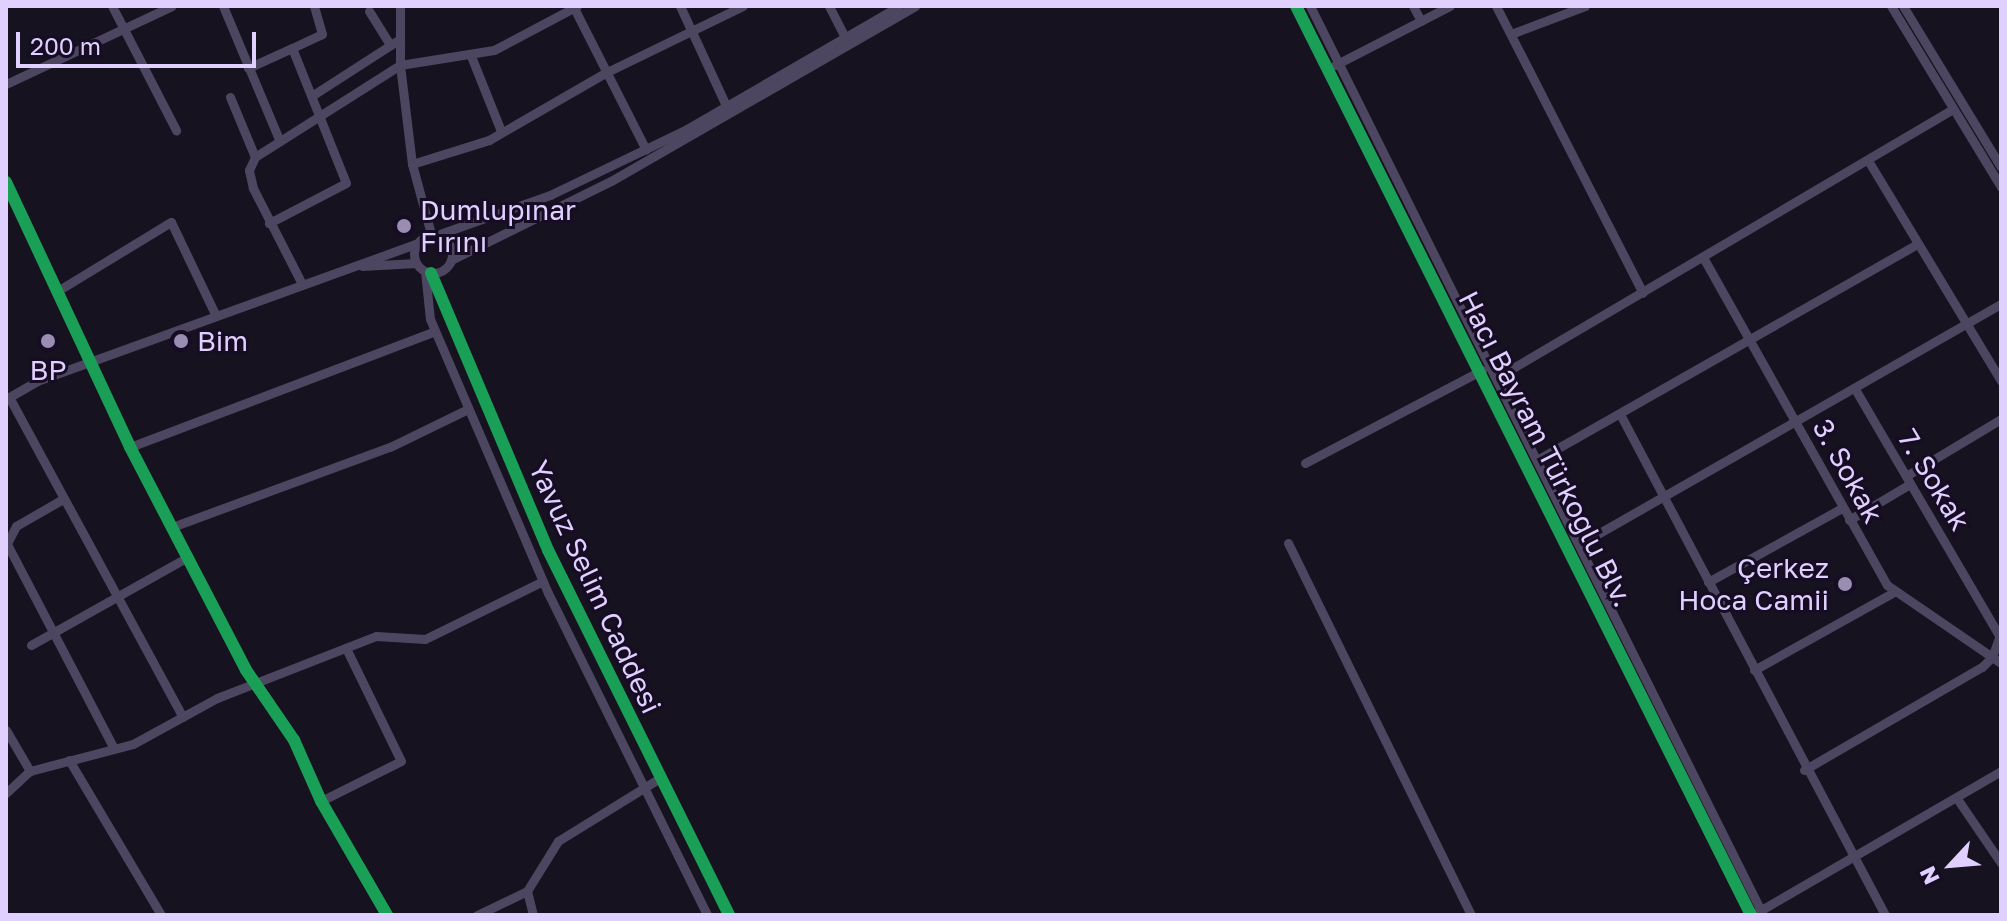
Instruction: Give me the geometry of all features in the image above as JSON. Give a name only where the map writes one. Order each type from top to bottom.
[{"type":"street","points":[[112,6],[176,130]]},
{"type":"street","points":[[6,84],[172,6]]},
{"type":"street","points":[[223,6],[279,139]]},
{"type":"street","points":[[248,68],[322,34],[314,6]]},
{"type":"street","points":[[400,6],[400,65],[412,164],[434,235],[451,248],[451,260]]},
{"type":"street","points":[[680,6],[690,34],[728,111]]},
{"type":"street","points":[[412,164],[501,131],[607,72],[743,6]]},
{"type":"street","points":[[829,6],[845,38]]},
{"type":"street","points":[[183,717],[8,398],[86,363],[215,314],[301,282],[358,266],[434,235],[550,195],[728,111],[899,6]]},
{"type":"street","points":[[358,266],[416,263],[428,272],[443,270],[451,260],[510,234],[915,6]]},
{"type":"street","name":"Hacı Bayram Türkoğlu Blv.","points":[[1296,6],[1485,368],[1496,378],[1580,544],[1757,914]]},
{"type":"street","name":"Hacı Bayram Türkoğlu Blv.","points":[[1310,6],[1485,368],[1757,914]]},
{"type":"street","points":[[1413,6],[1421,21]]},
{"type":"street","points":[[1327,68],[1450,6]]},
{"type":"street","points":[[1496,6],[1643,293]]},
{"type":"street","points":[[1511,34],[1585,6]]},
{"type":"street","points":[[1891,6],[2001,187]]},
{"type":"street","points":[[1903,6],[2001,167]]},
{"type":"street","points":[[301,282],[269,223],[249,170],[255,157],[279,139],[400,65],[471,56],[529,34],[575,7],[646,150]]},
{"type":"street","points":[[369,11],[388,42]]},
{"type":"street","points":[[313,95],[388,42],[400,39]]},
{"type":"street","points":[[269,223],[346,183],[321,114],[292,48]]},
{"type":"street","points":[[471,56],[501,131]]},
{"type":"street","points":[[229,97],[255,157]]},
{"type":"street","points":[[1496,378],[1869,162],[1953,109]]},
{"type":"street","points":[[1869,162],[2001,381]]},
{"type":"street","points":[[6,182],[59,290],[86,363],[246,670],[258,682],[294,740],[321,801],[387,915]]},
{"type":"street","points":[[59,290],[171,222],[215,314]]},
{"type":"street","points":[[416,244],[416,263]]},
{"type":"street","points":[[1537,460],[1918,244]]},
{"type":"street","name":"3. Sokak","points":[[1704,259],[1842,508],[1894,592],[1997,660]]},
{"type":"street","name":"Yavuz Selim Caddesi","points":[[428,272],[425,303],[468,409],[543,581],[642,789],[707,915]]},
{"type":"street","name":"Yavuz Selim Caddesi","points":[[428,272],[548,550],[729,915]]},
{"type":"street","points":[[1580,544],[2001,304]]},
{"type":"street","points":[[130,447],[435,331]]},
{"type":"street","points":[[1305,463],[1485,368]]},
{"type":"street","name":"7. Sokak","points":[[1855,389],[2000,634]]},
{"type":"street","points":[[172,527],[390,447],[468,409]]},
{"type":"street","points":[[1620,414],[1804,770],[1885,915]]},
{"type":"street","points":[[1849,520],[2001,419]]},
{"type":"street","points":[[63,499],[16,526],[7,548],[55,630],[113,747]]},
{"type":"street","points":[[1708,582],[1842,508]]},
{"type":"street","points":[[1288,543],[1471,915]]},
{"type":"street","points":[[31,645],[188,557]]},
{"type":"street","points":[[6,793],[30,771],[133,744],[258,682],[376,636],[425,639],[543,581]]},
{"type":"street","points":[[1754,670],[1894,592]]},
{"type":"street","points":[[1804,770],[1997,660],[2000,634]]},
{"type":"street","points":[[321,801],[401,761],[346,648]]},
{"type":"street","points":[[6,730],[30,771]]},
{"type":"street","points":[[69,760],[161,915]]},
{"type":"street","points":[[1757,914],[1958,800],[2001,771]]},
{"type":"street","points":[[477,915],[527,891],[558,841],[660,778]]},
{"type":"street","points":[[1958,800],[2001,863]]},
{"type":"street","points":[[527,891],[533,915]]},
{"type":"cycle path","points":[[1296,6],[1751,915]]},
{"type":"cycle path","points":[[6,182],[130,447],[246,670],[294,740],[321,801],[387,915]]},
{"type":"cycle path","points":[[431,273],[548,550],[729,915]]},
{"type":"place","name":"Dumlupınar Fırını","points":[[404,226]]},
{"type":"place","name":"BP","points":[[48,341]]},
{"type":"place","name":"Bim","points":[[181,341]]},
{"type":"place","name":"Çerkez Hoca Camii","points":[[1845,584]]}]
